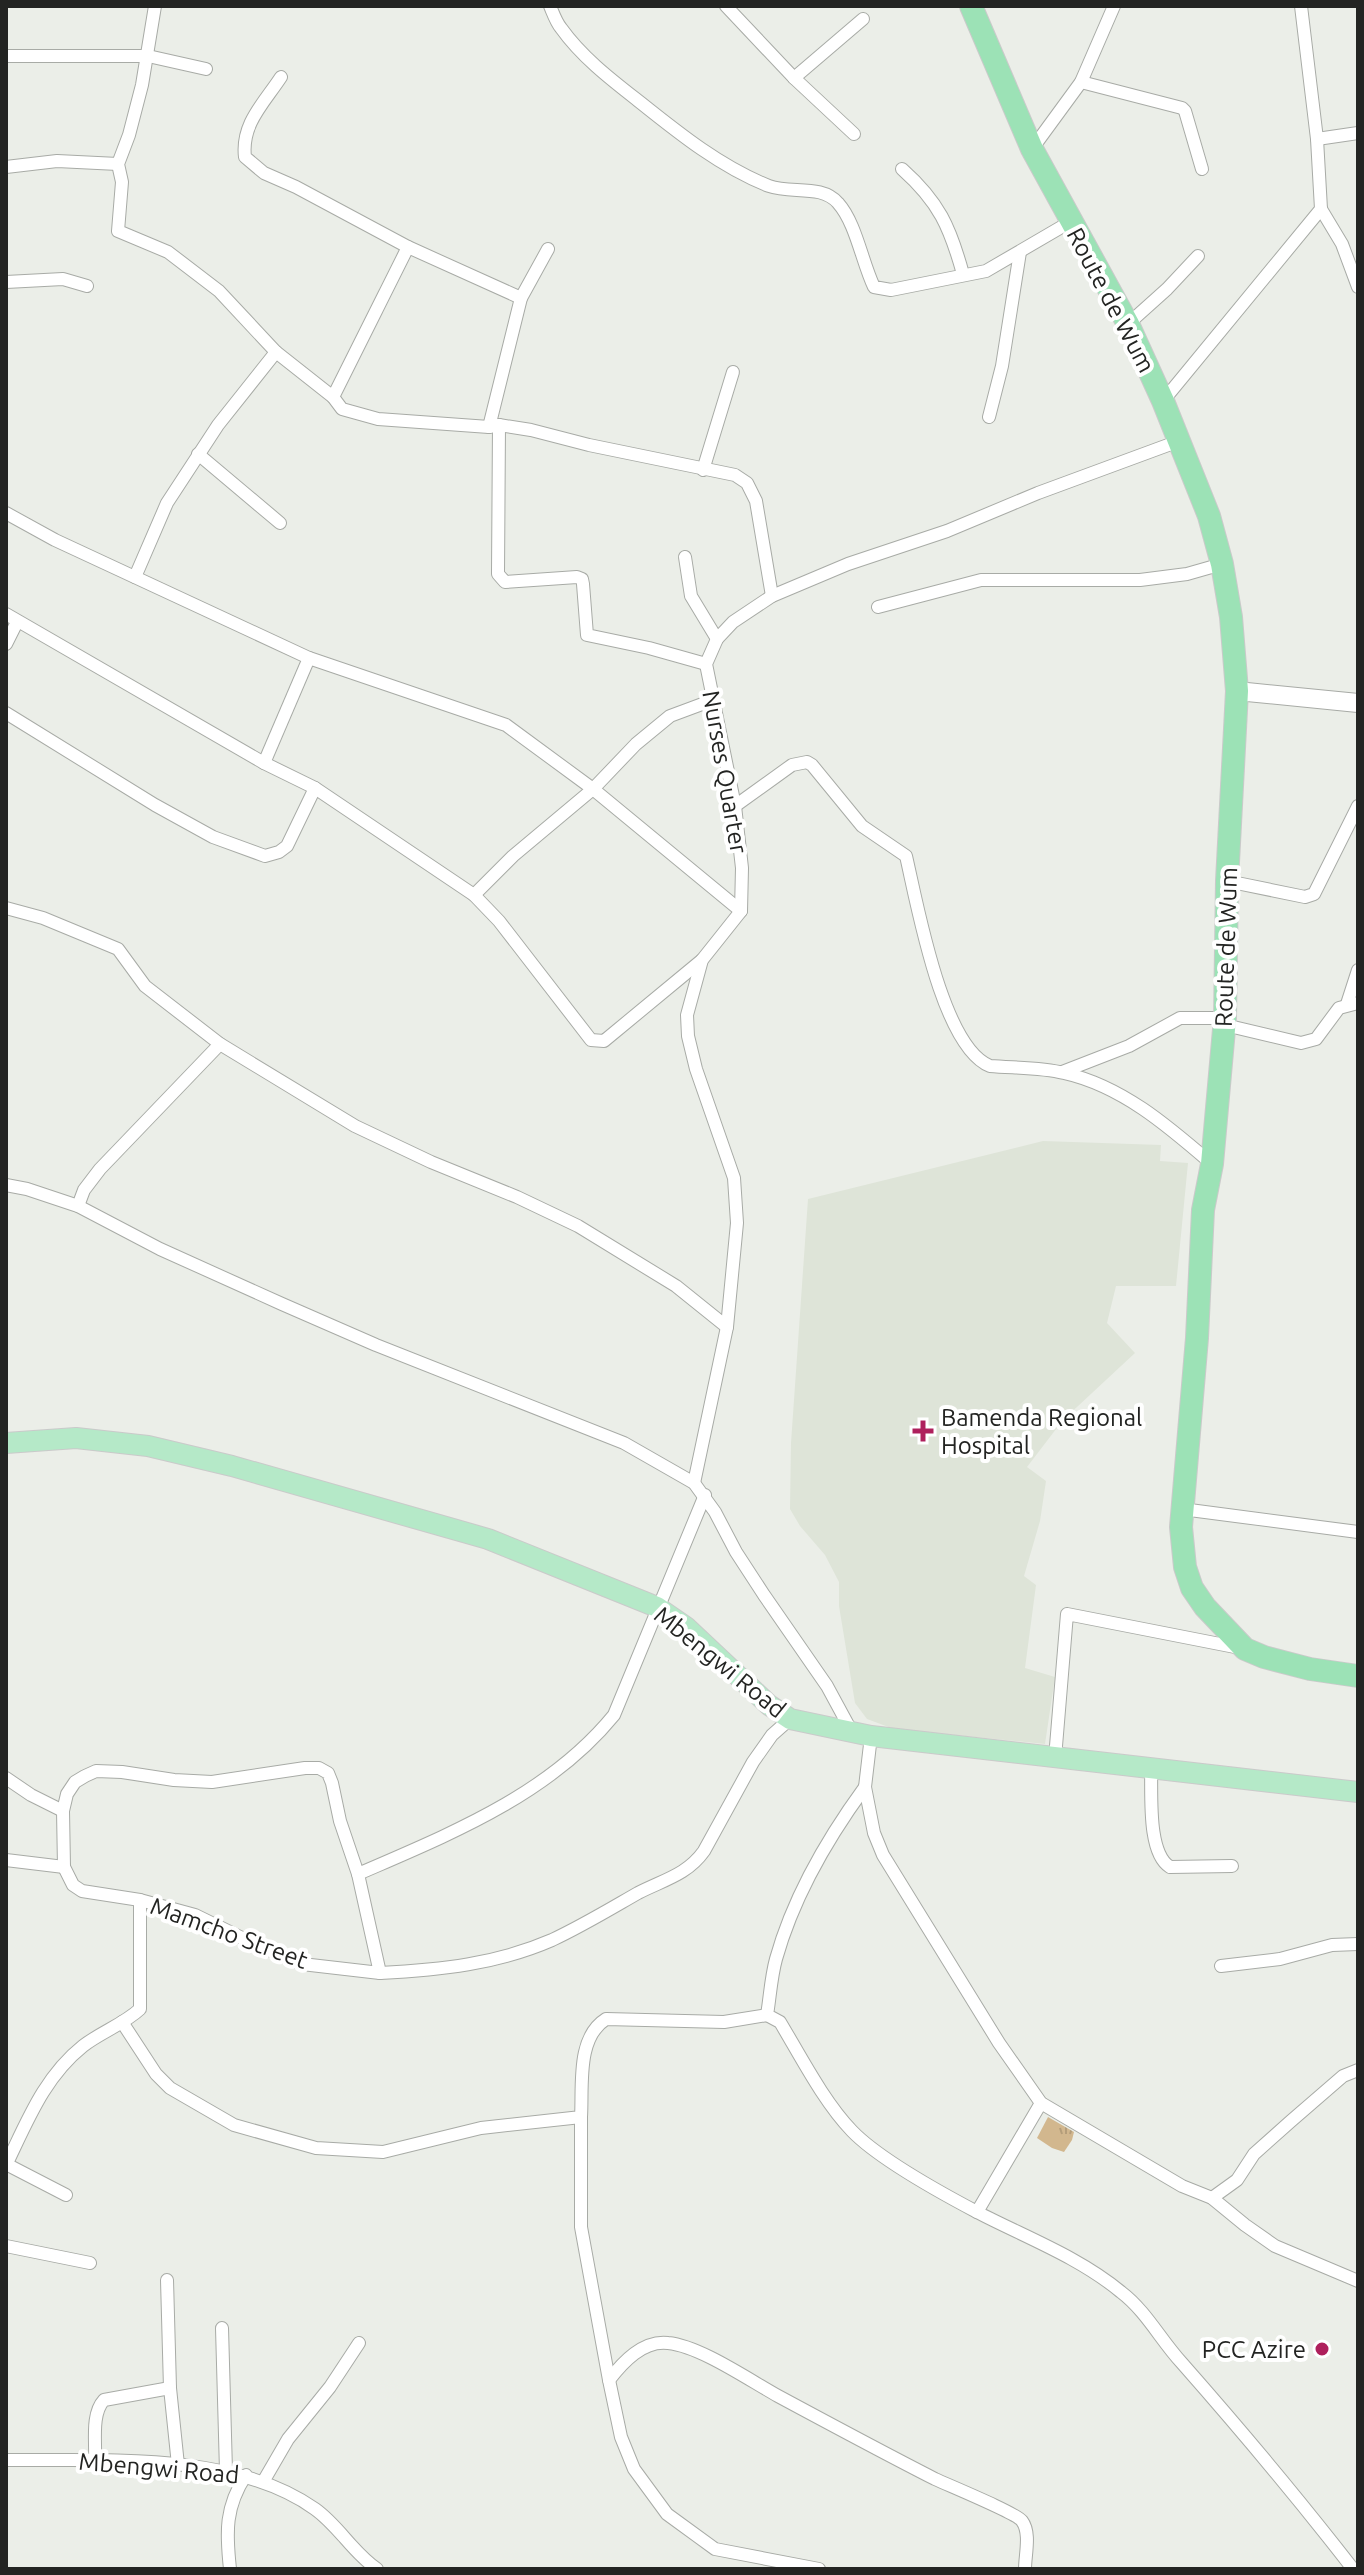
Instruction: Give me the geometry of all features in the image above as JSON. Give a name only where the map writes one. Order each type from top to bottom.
[{"type":"highway","name":"Route de Wum","points":[[971,6],[1032,149],[1128,324],[1163,401],[1209,516],[1222,564],[1231,617],[1237,691],[1227,881],[1225,1022],[1212,1164],[1203,1210],[1197,1338],[1181,1527],[1185,1567],[1192,1588],[1205,1607],[1245,1649],[1310,1669],[1358,1676]]},
{"type":"main road","points":[[1237,691],[1358,703]]},
{"type":"main road","name":"Mbengwi Road","points":[[6,1443],[76,1438],[148,1446],[232,1466],[488,1539],[657,1607],[686,1627],[769,1705],[790,1719],[862,1735],[1358,1792]]},
{"type":"street","points":[[155,6],[148,56],[129,135],[118,164],[122,182],[118,231],[168,252],[219,291],[276,352],[333,397],[342,409],[378,419],[494,426],[735,475],[747,483],[756,501],[772,596]]},
{"type":"street","points":[[550,6],[559,27],[594,65],[682,135],[740,172],[770,186],[828,194],[840,204],[874,287],[891,290],[986,271],[1070,222]]},
{"type":"street","points":[[726,6],[794,78],[854,134]]},
{"type":"street","points":[[1032,149],[1081,82],[1114,6]]},
{"type":"street","points":[[1301,6],[1317,139],[1321,209],[1342,244],[1358,287]]},
{"type":"street","points":[[794,78],[863,19]]},
{"type":"street","points":[[6,56],[148,56],[206,69]]},
{"type":"street","points":[[281,77],[249,124],[243,139],[245,157],[264,173],[408,247],[521,298]]},
{"type":"street","points":[[1081,82],[1182,108],[1202,169]]},
{"type":"street","points":[[1317,139],[1358,133]]},
{"type":"street","points":[[6,167],[57,161],[118,164]]},
{"type":"street","points":[[902,169],[926,190],[952,233],[963,274]]},
{"type":"street","points":[[1163,401],[1321,209]]},
{"type":"street","points":[[333,397],[408,247]]},
{"type":"street","points":[[548,249],[521,298],[494,426],[498,574],[505,582],[582,579],[587,635],[706,664]]},
{"type":"street","points":[[989,417],[1002,366],[1020,252]]},
{"type":"street","points":[[1128,324],[1198,256]]},
{"type":"street","points":[[6,266],[8,281],[63,279],[87,286]]},
{"type":"street","points":[[135,577],[167,503],[198,454],[276,352]]},
{"type":"street","points":[[703,470],[733,372]]},
{"type":"street","name":"Nurses Quarter","points":[[741,911],[742,868],[735,806],[706,664],[717,639],[733,622],[772,596],[848,564],[947,531],[1038,493],[1179,441]]},
{"type":"street","points":[[198,454],[280,523]]},
{"type":"street","points":[[6,513],[55,540],[309,658],[498,721],[593,789],[741,911],[702,960],[604,1041],[591,1040],[499,921],[474,895],[315,788],[264,763],[6,614]]},
{"type":"street","points":[[685,557],[691,596],[717,639]]},
{"type":"street","points":[[878,607],[981,580],[1140,580],[1187,574],[1222,564]]},
{"type":"street","points":[[6,644],[17,622]]},
{"type":"street","points":[[264,763],[309,658]]},
{"type":"street","points":[[474,895],[513,856],[593,789],[636,744],[670,716],[713,700]]},
{"type":"street","points":[[6,713],[155,805],[213,837],[265,856],[287,846],[315,788]]},
{"type":"street","points":[[735,806],[792,765],[807,762],[812,765],[862,826],[906,856],[942,999],[969,1048],[982,1063],[1062,1072],[1103,1085],[1159,1119],[1212,1164]]},
{"type":"street","points":[[1227,881],[1305,897],[1314,894],[1358,806]]},
{"type":"street","points":[[6,908],[43,918],[118,949],[145,986],[220,1044],[355,1126],[578,1226],[647,1266],[702,1304],[727,1327]]},
{"type":"street","points":[[694,1483],[727,1327],[737,1223],[734,1178],[706,1100],[688,1036],[687,1015],[702,960]]},
{"type":"street","points":[[1062,1072],[1129,1046],[1180,1018],[1225,1022],[1301,1043],[1316,1039],[1334,1012],[1352,1004],[1358,970]]},
{"type":"street","points":[[78,1206],[84,1190],[100,1169],[220,1044]]},
{"type":"street","points":[[6,1185],[78,1206],[160,1249],[376,1345],[624,1443],[694,1483],[705,1495],[736,1552],[862,1735],[865,1787],[874,1833],[883,1855],[999,2043],[1041,2103],[1182,2186],[1212,2198],[1275,2246],[1358,2281]]},
{"type":"street","points":[[358,1874],[485,1816],[556,1772],[596,1738],[614,1715],[705,1495]]},
{"type":"street","points":[[1182,1509],[1358,1532]]},
{"type":"street","points":[[1055,1758],[1067,1614],[1245,1649]]},
{"type":"street","name":"Mamcho Street","points":[[64,1867],[73,1885],[82,1891],[140,1900],[195,1915],[302,1964],[380,1973],[452,1969],[498,1959],[549,1941],[641,1891],[683,1873],[704,1851],[766,1743],[790,1719]]},
{"type":"street","points":[[6,1860],[64,1867],[63,1811],[67,1794],[75,1782],[96,1771],[212,1782],[319,1768],[328,1773],[332,1783],[340,1821],[358,1874],[380,1973]]},
{"type":"street","points":[[1151,1768],[1154,1839],[1164,1863],[1170,1867],[1232,1866]]},
{"type":"street","points":[[6,1778],[63,1811]]},
{"type":"street","points":[[767,2015],[775,1962],[786,1930],[816,1863],[865,1787]]},
{"type":"street","points":[[66,2195],[6,2164],[40,2095],[65,2063],[83,2047],[138,2012],[141,2005],[138,1974],[140,1900]]},
{"type":"street","points":[[1221,1966],[1280,1959],[1332,1945],[1358,1944]]},
{"type":"street","points":[[819,2569],[715,2549],[667,2514],[634,2469],[621,2437],[581,2227],[583,2071],[589,2038],[597,2024],[606,2019],[724,2022],[767,2015],[780,2022],[836,2111],[853,2132],[902,2168],[977,2212],[1073,2260],[1114,2286],[1140,2309],[1173,2353],[1287,2484],[1353,2569]]},
{"type":"street","points":[[122,2022],[156,2074],[170,2088],[234,2125],[316,2148],[383,2152],[481,2128],[581,2117]]},
{"type":"street","points":[[1212,2198],[1237,2180],[1254,2154],[1291,2121],[1343,2076],[1358,2070]]},
{"type":"street","points":[[977,2212],[1041,2103]]},
{"type":"street","points":[[6,2130],[20,2136]]},
{"type":"street","points":[[6,2246],[90,2263]]},
{"type":"street","points":[[167,2280],[170,2388],[178,2465]]},
{"type":"street","points":[[222,2328],[226,2471]]},
{"type":"street","points":[[263,2482],[288,2439],[330,2387],[359,2343]]},
{"type":"street","points":[[609,2380],[621,2364],[642,2349],[662,2343],[672,2343],[714,2360],[852,2437],[969,2496],[1016,2515],[1026,2530],[1025,2569]]},
{"type":"street","points":[[95,2460],[96,2416],[104,2400],[170,2388]]},
{"type":"street","name":"Mbengwi Road","points":[[6,2460],[95,2460],[178,2465],[246,2475],[315,2509],[377,2569]]},
{"type":"street","points":[[230,2569],[226,2531],[233,2500],[246,2475]]},
{"type":"shaded area","name":"Bamenda Regional Hospital","points":[[1043,1141],[1161,1145],[1160,1161],[1188,1163],[1176,1286],[1116,1286],[1107,1323],[1135,1353],[1063,1420],[1027,1467],[1046,1481],[1040,1521],[1024,1576],[1036,1585],[1025,1668],[1055,1677],[1045,1744],[894,1729],[867,1719],[855,1703],[839,1606],[839,1582],[825,1555],[790,1509],[791,1443],[808,1199]]},
{"type":"green space","points":[[1048,2117],[1074,2132],[1064,2152],[1037,2138]]},
{"type":"place","name":"Bamenda Regional Hospital","points":[[923,1431]]},
{"type":"place","name":"PCC Azire","points":[[1322,2349]]}]
